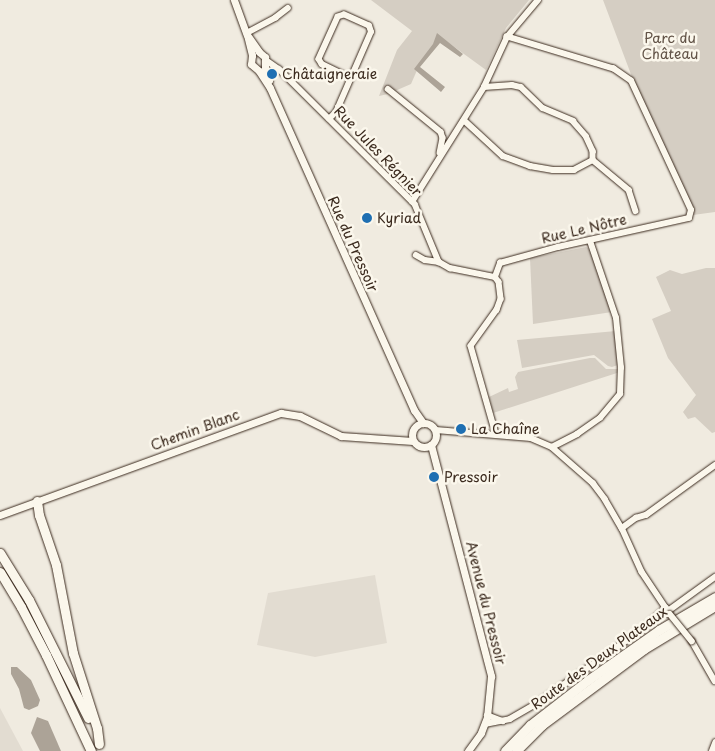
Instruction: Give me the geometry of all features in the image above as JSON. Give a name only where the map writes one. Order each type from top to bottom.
[{"type":"main road","points":[[37,501],[39,515],[56,565],[73,653],[97,728],[101,748]]},
{"type":"main road","points":[[0,554],[29,600],[56,650],[101,748]]},
{"type":"main road","points":[[0,572],[46,655],[91,751]]},
{"type":"main road","name":"Route des Deux Plateaux","points":[[505,751],[516,738],[550,708],[659,630],[715,597]]},
{"type":"main road","name":"Route des Deux Plateaux","points":[[516,751],[542,725],[605,677],[660,638],[715,606]]},
{"type":"main road","points":[[523,751],[547,727],[597,689],[605,677]]},
{"type":"main road","points":[[498,751],[539,713],[550,708]]},
{"type":"street","points":[[234,0],[255,54],[265,62],[256,68]]},
{"type":"street","points":[[412,202],[484,87],[507,37],[538,0]]},
{"type":"street","points":[[247,34],[288,8]]},
{"type":"street","points":[[329,119],[336,112],[351,78],[371,32],[369,26],[344,15],[338,17],[320,58],[322,64],[351,78]]},
{"type":"street","name":"Rue Le Nôtre","points":[[495,277],[500,263],[689,218],[691,210],[631,81],[614,69],[507,37]]},
{"type":"street","name":"Rue du Pressoir","points":[[255,54],[250,64],[256,68],[270,88],[414,410],[423,422]]},
{"type":"street","name":"Rue du Pressoir","points":[[265,62],[270,88]]},
{"type":"street","name":"Rue Jules Régnier","points":[[265,62],[279,69],[412,202],[439,262]]},
{"type":"street","points":[[484,87],[512,85],[522,87],[543,108],[574,121],[586,136],[593,152],[593,160]]},
{"type":"street","points":[[388,90],[441,132],[443,143],[438,160]]},
{"type":"street","points":[[464,120],[503,156],[530,166],[553,170],[574,170],[593,160]]},
{"type":"street","points":[[593,160],[629,190],[636,211]]},
{"type":"street","points":[[552,447],[577,434],[600,418],[620,394],[621,368],[616,318],[590,241]]},
{"type":"street","points":[[416,255],[425,260],[439,262],[450,268],[495,277],[501,289],[501,299],[497,310],[471,346],[496,434]]},
{"type":"street","name":"Rue du Pressoir","points":[[414,410],[415,427]]},
{"type":"street","name":"Chemin Blanc","points":[[0,515],[281,413],[300,416],[341,436],[401,440],[413,438]]},
{"type":"street","points":[[423,422],[431,424],[436,433],[428,446],[413,438],[415,427],[423,422]]},
{"type":"street","points":[[436,433],[496,434],[531,438],[552,447],[593,483],[605,498],[622,528],[642,572],[668,611],[692,641],[715,681]]},
{"type":"street","name":"Avenue du Pressoir","points":[[428,446],[436,458],[491,676],[487,715],[481,733],[468,751]]},
{"type":"street","points":[[622,528],[636,518],[646,515],[715,465]]},
{"type":"street","points":[[484,724],[502,721],[530,708],[715,577]]},
{"type":"street","points":[[487,715],[502,721]]},
{"type":"street","points":[[712,751],[715,743]]},
{"type":"shaded area","points":[[437,33],[463,54],[460,57],[440,43],[420,67],[445,87],[441,92],[414,69],[433,44]]},
{"type":"shaded area","points":[[375,575],[387,643],[315,657],[257,645],[268,593]]},
{"type":"shaded area","points":[[11,667],[17,667],[31,680],[40,700],[38,706],[29,710],[24,708],[19,689],[11,674]]},
{"type":"shaded area","points":[[0,708],[23,751],[0,751]]},
{"type":"shaded area","points":[[37,717],[48,721],[61,751],[40,751],[31,733]]},
{"type":"green space","points":[[371,0],[529,0],[506,28],[486,70],[442,38],[418,68],[411,84],[379,96],[397,50],[412,31]]},
{"type":"green space","name":"Parc du Château","points":[[603,0],[715,0],[715,212],[693,215],[694,210],[635,85]]},
{"type":"green space","points":[[586,247],[590,249],[612,312],[533,324],[530,258]]},
{"type":"green space","points":[[706,268],[715,268],[715,432],[712,433],[695,417],[688,419],[683,412],[696,395],[668,358],[652,319],[671,311],[656,277],[670,270],[682,274]]},
{"type":"green space","points":[[616,331],[618,365],[608,366],[594,355],[522,368],[517,340]]},
{"type":"green space","points":[[595,358],[606,369],[619,369],[620,372],[493,413],[489,397],[508,388],[509,392],[518,389],[515,377],[518,372]]},
{"type":"place","name":"Châtaigneraie","points":[[272,74]]},
{"type":"place","name":"Kyriad","points":[[367,218]]},
{"type":"place","name":"La Chaîne","points":[[461,429]]},
{"type":"place","name":"Pressoir","points":[[434,477]]}]
